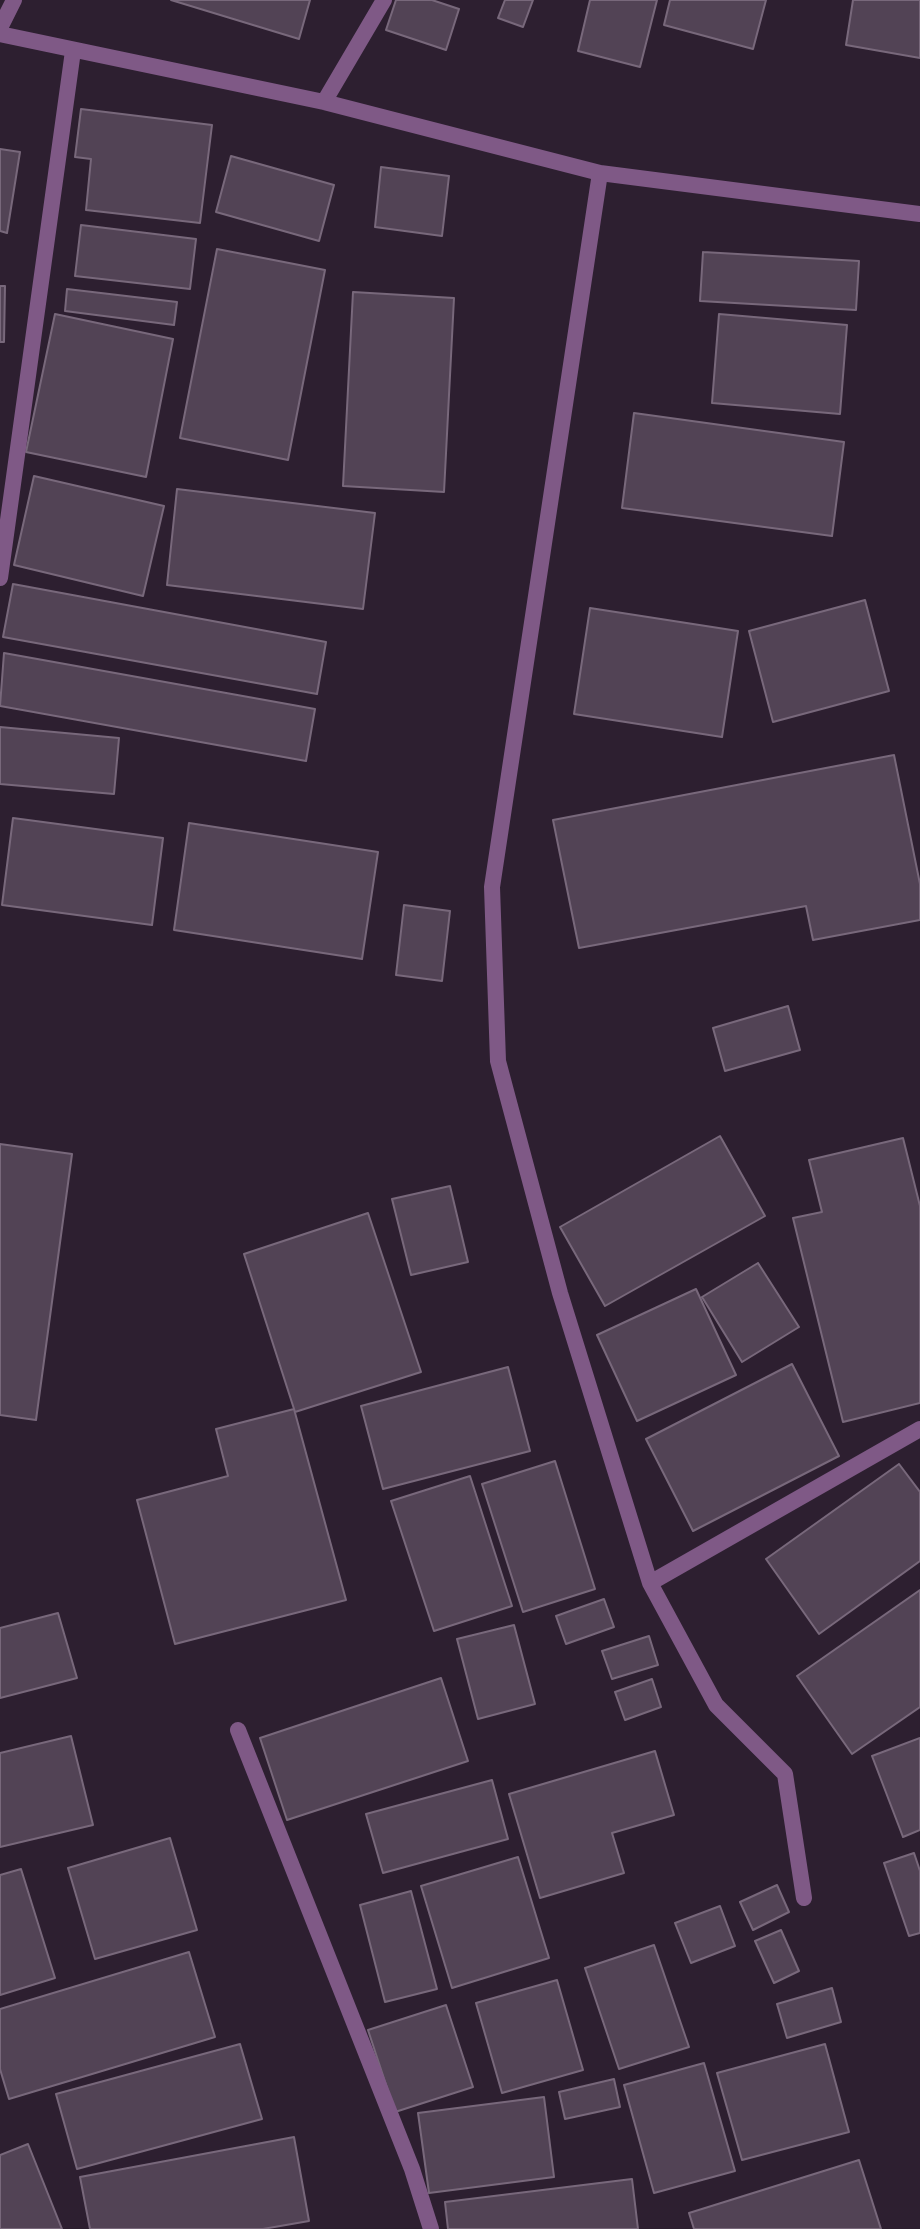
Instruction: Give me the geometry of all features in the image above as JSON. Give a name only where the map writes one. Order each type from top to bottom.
[{"type":"street","points":[[14,0],[0,31],[73,51],[324,102],[600,173],[920,214]]},
{"type":"street","points":[[324,102],[384,0]]},
{"type":"street","points":[[0,578],[73,51]]},
{"type":"street","points":[[600,173],[492,887],[498,1061],[556,1277],[650,1583],[716,1705],[785,1774],[804,1898]]},
{"type":"street","points":[[650,1583],[920,1429]]},
{"type":"street","points":[[238,1730],[412,2169],[431,2229]]},
{"type":"building","points":[[171,0],[310,0],[299,39]]},
{"type":"building","points":[[396,0],[432,0],[459,9],[446,50],[386,30]]},
{"type":"building","points":[[505,0],[533,0],[523,27],[498,18]]},
{"type":"building","points":[[590,0],[657,0],[640,67],[578,51]]},
{"type":"building","points":[[670,0],[766,0],[753,49],[664,25]]},
{"type":"building","points":[[853,0],[920,0],[920,58],[846,45]]},
{"type":"building","points":[[81,109],[212,125],[200,223],[86,210],[91,159],[75,157]]},
{"type":"building","points":[[0,149],[20,152],[7,233],[0,231]]},
{"type":"building","points":[[231,156],[334,185],[319,241],[216,212]]},
{"type":"building","points":[[381,167],[449,176],[442,236],[375,227]]},
{"type":"building","points":[[81,225],[196,239],[190,289],[75,276]]},
{"type":"building","points":[[217,249],[325,270],[288,460],[180,438]]},
{"type":"building","points":[[703,252],[859,261],[856,310],[700,301]]},
{"type":"building","points":[[0,286],[5,286],[4,342],[0,342]]},
{"type":"building","points":[[67,289],[177,302],[174,325],[65,311]]},
{"type":"building","points":[[353,292],[454,298],[444,492],[343,486]]},
{"type":"building","points":[[55,314],[173,339],[146,477],[26,452]]},
{"type":"building","points":[[719,314],[847,325],[840,414],[712,403]]},
{"type":"building","points":[[634,413],[844,442],[832,536],[622,508]]},
{"type":"building","points":[[34,476],[164,506],[143,596],[14,565]]},
{"type":"building","points":[[177,489],[375,513],[363,609],[167,585]]},
{"type":"building","points":[[13,584],[326,642],[317,694],[3,637]]},
{"type":"building","points":[[865,600],[889,691],[773,722],[749,631]]},
{"type":"building","points":[[590,608],[738,631],[722,737],[574,714]]},
{"type":"building","points":[[4,653],[315,709],[306,761],[0,706]]},
{"type":"building","points":[[0,727],[119,738],[114,794],[0,784]]},
{"type":"building","points":[[894,755],[920,884],[920,920],[813,940],[806,906],[579,948],[553,820]]},
{"type":"building","points":[[13,818],[163,838],[152,925],[2,905]]},
{"type":"building","points":[[189,823],[378,852],[362,959],[174,930]]},
{"type":"building","points":[[404,905],[450,911],[442,981],[396,975]]},
{"type":"building","points":[[788,1006],[800,1050],[725,1071],[713,1028]]},
{"type":"building","points":[[720,1136],[765,1216],[605,1306],[560,1227]]},
{"type":"building","points":[[903,1138],[920,1206],[920,1403],[843,1422],[793,1218],[822,1212],[809,1160]]},
{"type":"building","points":[[0,1144],[72,1154],[36,1420],[0,1415]]},
{"type":"building","points":[[450,1186],[468,1262],[411,1275],[392,1199]]},
{"type":"building","points":[[368,1213],[421,1372],[295,1412],[244,1254]]},
{"type":"building","points":[[758,1263],[799,1327],[742,1362],[702,1297]]},
{"type":"building","points":[[696,1289],[736,1375],[637,1421],[597,1335]]},
{"type":"building","points":[[792,1364],[839,1456],[693,1531],[646,1439]]},
{"type":"building","points":[[508,1367],[530,1451],[383,1489],[361,1406]]},
{"type":"building","points":[[294,1409],[346,1600],[175,1644],[137,1500],[228,1476],[216,1429]]},
{"type":"building","points":[[555,1461],[595,1589],[523,1612],[482,1484]]},
{"type":"building","points":[[899,1464],[920,1492],[920,1561],[819,1634],[766,1559]]},
{"type":"building","points":[[470,1476],[512,1606],[434,1631],[391,1501]]},
{"type":"building","points":[[920,1590],[920,1707],[852,1754],[797,1676]]},
{"type":"building","points":[[604,1599],[614,1627],[566,1644],[556,1616]]},
{"type":"building","points":[[58,1613],[77,1678],[0,1698],[0,1628]]},
{"type":"building","points":[[514,1625],[535,1704],[478,1719],[457,1639]]},
{"type":"building","points":[[649,1636],[658,1665],[612,1679],[602,1651]]},
{"type":"building","points":[[441,1678],[468,1761],[287,1820],[260,1738]]},
{"type":"building","points":[[652,1679],[661,1707],[625,1720],[615,1692]]},
{"type":"building","points":[[71,1736],[93,1825],[0,1847],[0,1753]]},
{"type":"building","points":[[920,1738],[920,1830],[903,1837],[872,1756]]},
{"type":"building","points":[[655,1751],[674,1815],[612,1833],[624,1873],[540,1898],[509,1794]]},
{"type":"building","points":[[492,1780],[508,1839],[383,1873],[366,1814]]},
{"type":"building","points":[[170,1838],[197,1930],[95,1959],[68,1868]]},
{"type":"building","points":[[914,1853],[920,1871],[920,1933],[909,1936],[884,1863]]},
{"type":"building","points":[[518,1857],[549,1958],[452,1988],[421,1886]]},
{"type":"building","points":[[21,1869],[55,1978],[0,1995],[0,1875]]},
{"type":"building","points":[[777,1885],[789,1912],[753,1930],[740,1902]]},
{"type":"building","points":[[411,1891],[437,1989],[385,2002],[360,1905]]},
{"type":"building","points":[[720,1906],[735,1946],[691,1963],[675,1923]]},
{"type":"building","points":[[781,1930],[799,1971],[774,1983],[755,1941]]},
{"type":"building","points":[[654,1945],[689,2047],[619,2069],[585,1968]]},
{"type":"building","points":[[189,1952],[215,2037],[9,2099],[0,2069],[0,2009]]},
{"type":"building","points":[[557,1980],[583,2070],[502,2093],[476,2003]]},
{"type":"building","points":[[832,1988],[841,2022],[787,2038],[777,2004]]},
{"type":"building","points":[[446,2005],[473,2087],[395,2112],[368,2030]]},
{"type":"building","points":[[240,2044],[262,2119],[77,2169],[56,2094]]},
{"type":"building","points":[[825,2044],[849,2132],[742,2160],[717,2073]]},
{"type":"building","points":[[704,2063],[735,2171],[654,2193],[624,2085]]},
{"type":"building","points":[[614,2079],[620,2107],[565,2119],[559,2092]]},
{"type":"building","points":[[544,2097],[554,2177],[429,2193],[418,2113]]},
{"type":"building","points":[[294,2137],[309,2221],[263,2229],[90,2229],[80,2177]]},
{"type":"building","points":[[28,2144],[62,2229],[0,2229],[0,2155]]},
{"type":"building","points":[[859,2160],[881,2229],[694,2229],[689,2213]]},
{"type":"building","points":[[632,2179],[638,2229],[448,2229],[445,2202]]}]
